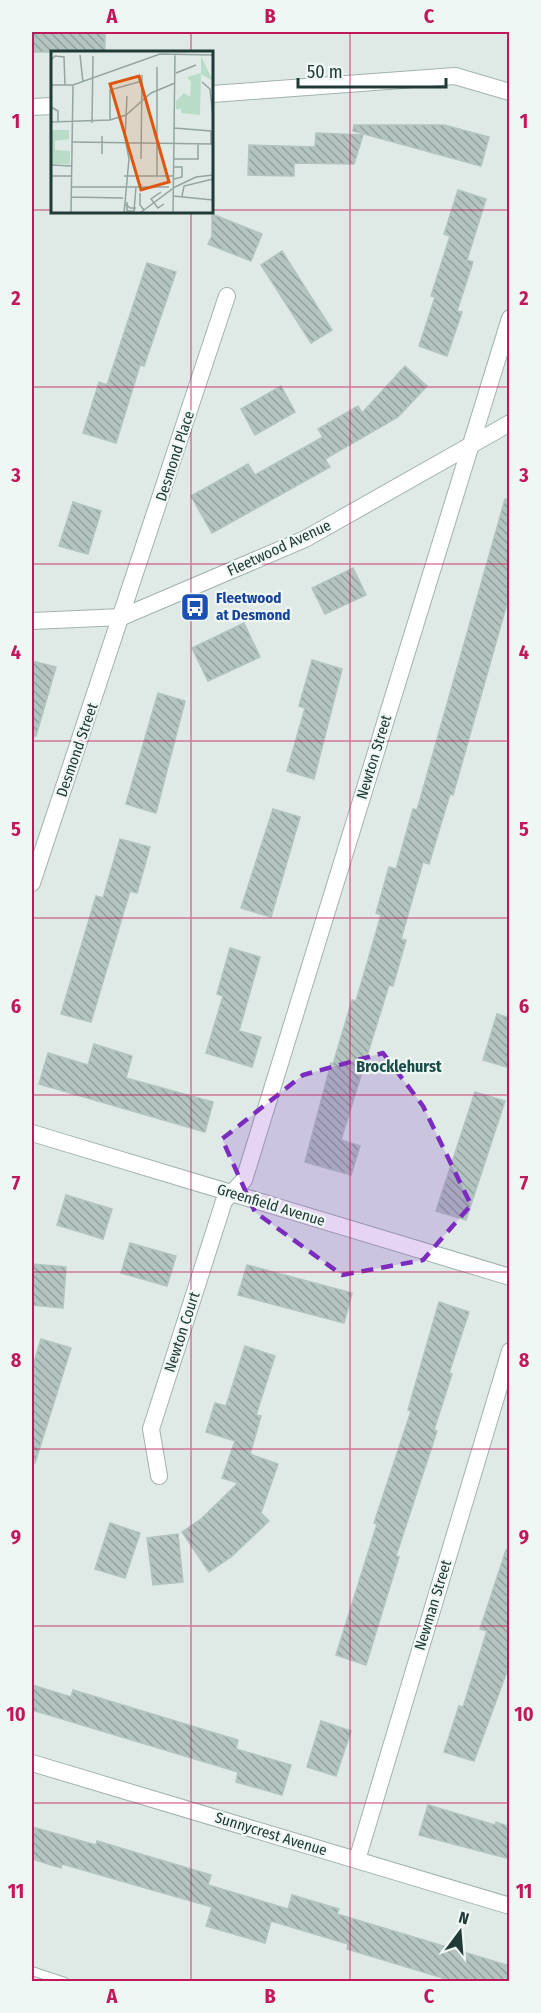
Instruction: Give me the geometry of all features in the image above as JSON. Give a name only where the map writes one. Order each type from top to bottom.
[{"type":"street","points":[[213,94],[455,76],[510,92]]},
{"type":"street","points":[[32,107],[51,106]]},
{"type":"street","name":"Desmond Place","points":[[122,617],[227,296]]},
{"type":"street","name":"Newton Street","points":[[232,1193],[244,1180],[510,318]]},
{"type":"street","name":"Fleetwood Avenue","points":[[32,621],[122,617],[305,539],[510,423]]},
{"type":"street","name":"Desmond Street","points":[[32,883],[122,617]]},
{"type":"street","name":"Greenfield Avenue","points":[[32,1133],[510,1277]]},
{"type":"street","name":"Newton Court","points":[[159,1476],[152,1429],[224,1201],[232,1193]]},
{"type":"street","name":"Newman Street","points":[[357,1860],[510,1351]]},
{"type":"street","name":"Sunnycrest Avenue","points":[[32,1763],[510,1906]]},
{"type":"lane","points":[[32,1971],[65,1982]]},
{"type":"highlighted area","points":[[383,1053],[423,1106],[471,1205],[423,1260],[342,1275],[255,1212],[222,1139],[303,1075]]},
{"type":"building","points":[[32,32],[105,32],[105,51],[32,52]]},
{"type":"building","points":[[354,125],[444,125],[489,137],[481,166],[353,131]]},
{"type":"building","points":[[316,133],[363,135],[354,164],[294,163],[294,176],[248,175],[249,145],[315,147]]},
{"type":"building","points":[[458,190],[486,199],[467,260],[473,262],[457,311],[462,312],[447,356],[419,346],[435,297],[431,296],[450,236],[444,234]]},
{"type":"building","points":[[212,214],[262,234],[251,261],[208,244],[212,236]]},
{"type":"building","points":[[282,251],[332,330],[311,343],[261,265]]},
{"type":"building","points":[[147,263],[176,272],[144,366],[140,365],[116,443],[83,433],[99,382],[107,385]]},
{"type":"building","points":[[405,366],[427,386],[398,417],[325,459],[330,467],[212,533],[191,496],[248,464],[255,475],[323,437],[318,429],[358,406],[362,413]]},
{"type":"building","points":[[281,386],[295,412],[255,435],[241,409]]},
{"type":"building","points":[[505,499],[510,499],[510,593],[453,795],[450,794],[429,864],[423,862],[401,939],[406,940],[393,986],[389,985],[341,1140],[360,1146],[351,1175],[305,1162],[331,1063],[333,1064],[352,1000],[356,1001],[381,915],[376,913],[389,867],[396,869],[413,809],[417,810]]},
{"type":"building","points":[[73,502],[101,511],[88,554],[59,546]]},
{"type":"building","points":[[353,568],[366,595],[325,614],[312,588]]},
{"type":"building","points":[[244,623],[260,657],[208,681],[192,648]]},
{"type":"building","points":[[312,660],[342,669],[314,779],[287,771],[305,708],[299,706]]},
{"type":"building","points":[[32,661],[56,667],[36,736],[32,736]]},
{"type":"building","points":[[158,693],[185,701],[156,813],[126,804]]},
{"type":"building","points":[[273,809],[300,817],[271,917],[241,908]]},
{"type":"building","points":[[120,839],[150,847],[137,893],[130,891],[91,1022],[61,1014],[96,896],[103,898]]},
{"type":"building","points":[[230,948],[260,957],[239,1031],[261,1037],[252,1067],[206,1053],[223,996],[217,994]]},
{"type":"building","points":[[497,1014],[510,1018],[510,1068],[483,1060]]},
{"type":"building","points":[[94,1044],[132,1056],[126,1078],[213,1102],[205,1132],[39,1084],[48,1053],[88,1065]]},
{"type":"building","points":[[475,1092],[505,1101],[466,1220],[436,1211]]},
{"type":"building","points":[[66,1195],[112,1209],[103,1239],[57,1225]]},
{"type":"building","points":[[130,1243],[176,1256],[167,1286],[121,1273]]},
{"type":"building","points":[[32,1264],[66,1267],[63,1308],[32,1305]]},
{"type":"building","points":[[247,1265],[352,1293],[344,1323],[238,1295]]},
{"type":"building","points":[[439,1302],[469,1312],[449,1373],[452,1374],[434,1430],[437,1431],[396,1556],[399,1557],[366,1665],[336,1655],[377,1524],[374,1523],[411,1411],[408,1410]]},
{"type":"building","points":[[41,1339],[71,1348],[35,1463],[32,1462],[32,1369]]},
{"type":"building","points":[[245,1346],[275,1356],[256,1415],[261,1416],[250,1454],[278,1464],[261,1513],[269,1521],[231,1557],[209,1572],[182,1532],[201,1519],[238,1483],[222,1478],[235,1441],[206,1432],[215,1403],[226,1406]]},
{"type":"building","points":[[110,1523],[140,1533],[125,1578],[95,1569]]},
{"type":"building","points":[[178,1534],[183,1582],[153,1585],[147,1538]]},
{"type":"building","points":[[506,1550],[510,1550],[510,1663],[474,1761],[444,1752],[459,1706],[463,1707],[487,1631],[480,1629]]},
{"type":"building","points":[[32,1685],[71,1697],[73,1690],[238,1740],[236,1749],[291,1765],[282,1795],[236,1782],[238,1772],[32,1710]]},
{"type":"building","points":[[321,1721],[351,1731],[336,1776],[307,1767]]},
{"type":"building","points":[[428,1805],[495,1825],[496,1822],[510,1827],[510,1859],[419,1835]]},
{"type":"building","points":[[32,1827],[96,1845],[97,1841],[211,1875],[208,1885],[288,1909],[292,1895],[339,1909],[337,1914],[510,1966],[510,1982],[456,1982],[347,1949],[348,1944],[271,1921],[265,1943],[206,1926],[212,1907],[62,1864],[61,1868],[32,1859]]},
{"type":"place","name":"Fleetwood at Desmond","points":[[195,607]]},
{"type":"district","name":"Brocklehurst","points":[[399,1066]]}]
